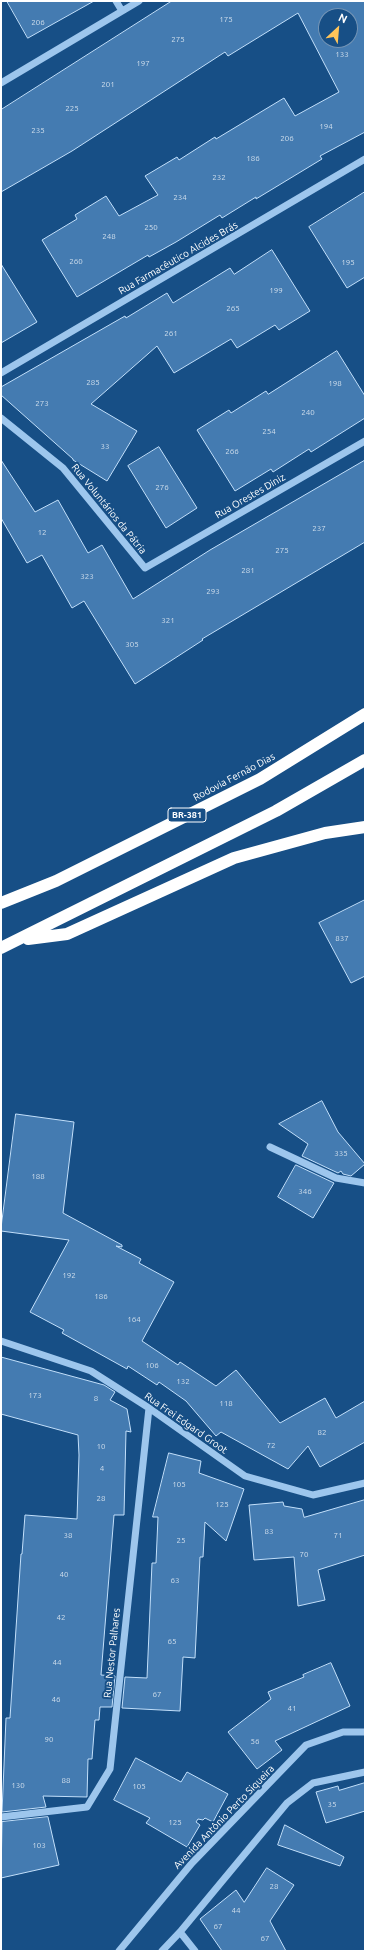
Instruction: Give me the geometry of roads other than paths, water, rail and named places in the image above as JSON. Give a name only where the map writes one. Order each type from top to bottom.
[{"type":"highway","name":"Rodovia Fernão Dias","points":[[1,903],[56,881],[260,779],[365,714]]},
{"type":"highway","points":[[1,948],[276,811],[365,760]]},
{"type":"highway","points":[[19,940],[67,934],[234,858],[325,833],[365,827]]},
{"type":"street","points":[[116,1],[122,11]]},
{"type":"street","points":[[1,83],[139,1]]},
{"type":"street","name":"Rua Farmacêutico Alcides Brás","points":[[1,373],[365,159]]},
{"type":"street","name":"Rua Voluntários da Pátria","points":[[1,418],[63,468],[145,568]]},
{"type":"street","name":"Rua Orestes Diniz","points":[[145,568],[365,441]]},
{"type":"street","points":[[270,1147],[336,1178],[365,1183]]},
{"type":"street","name":"Rua Frei Edgard Groot","points":[[1,1341],[91,1371],[149,1408],[245,1476],[313,1495],[365,1483]]},
{"type":"street","name":"Rua Nestor Palhares","points":[[1,1817],[88,1807],[110,1769],[149,1408]]},
{"type":"street","name":"Avenida Antônio Perto Siqueira","points":[[119,1951],[192,1864],[306,1746],[343,1732],[365,1732]]},
{"type":"street","points":[[162,1951],[180,1932],[287,1803],[313,1783],[365,1772]]},
{"type":"street","points":[[180,1932],[195,1951]]}]
